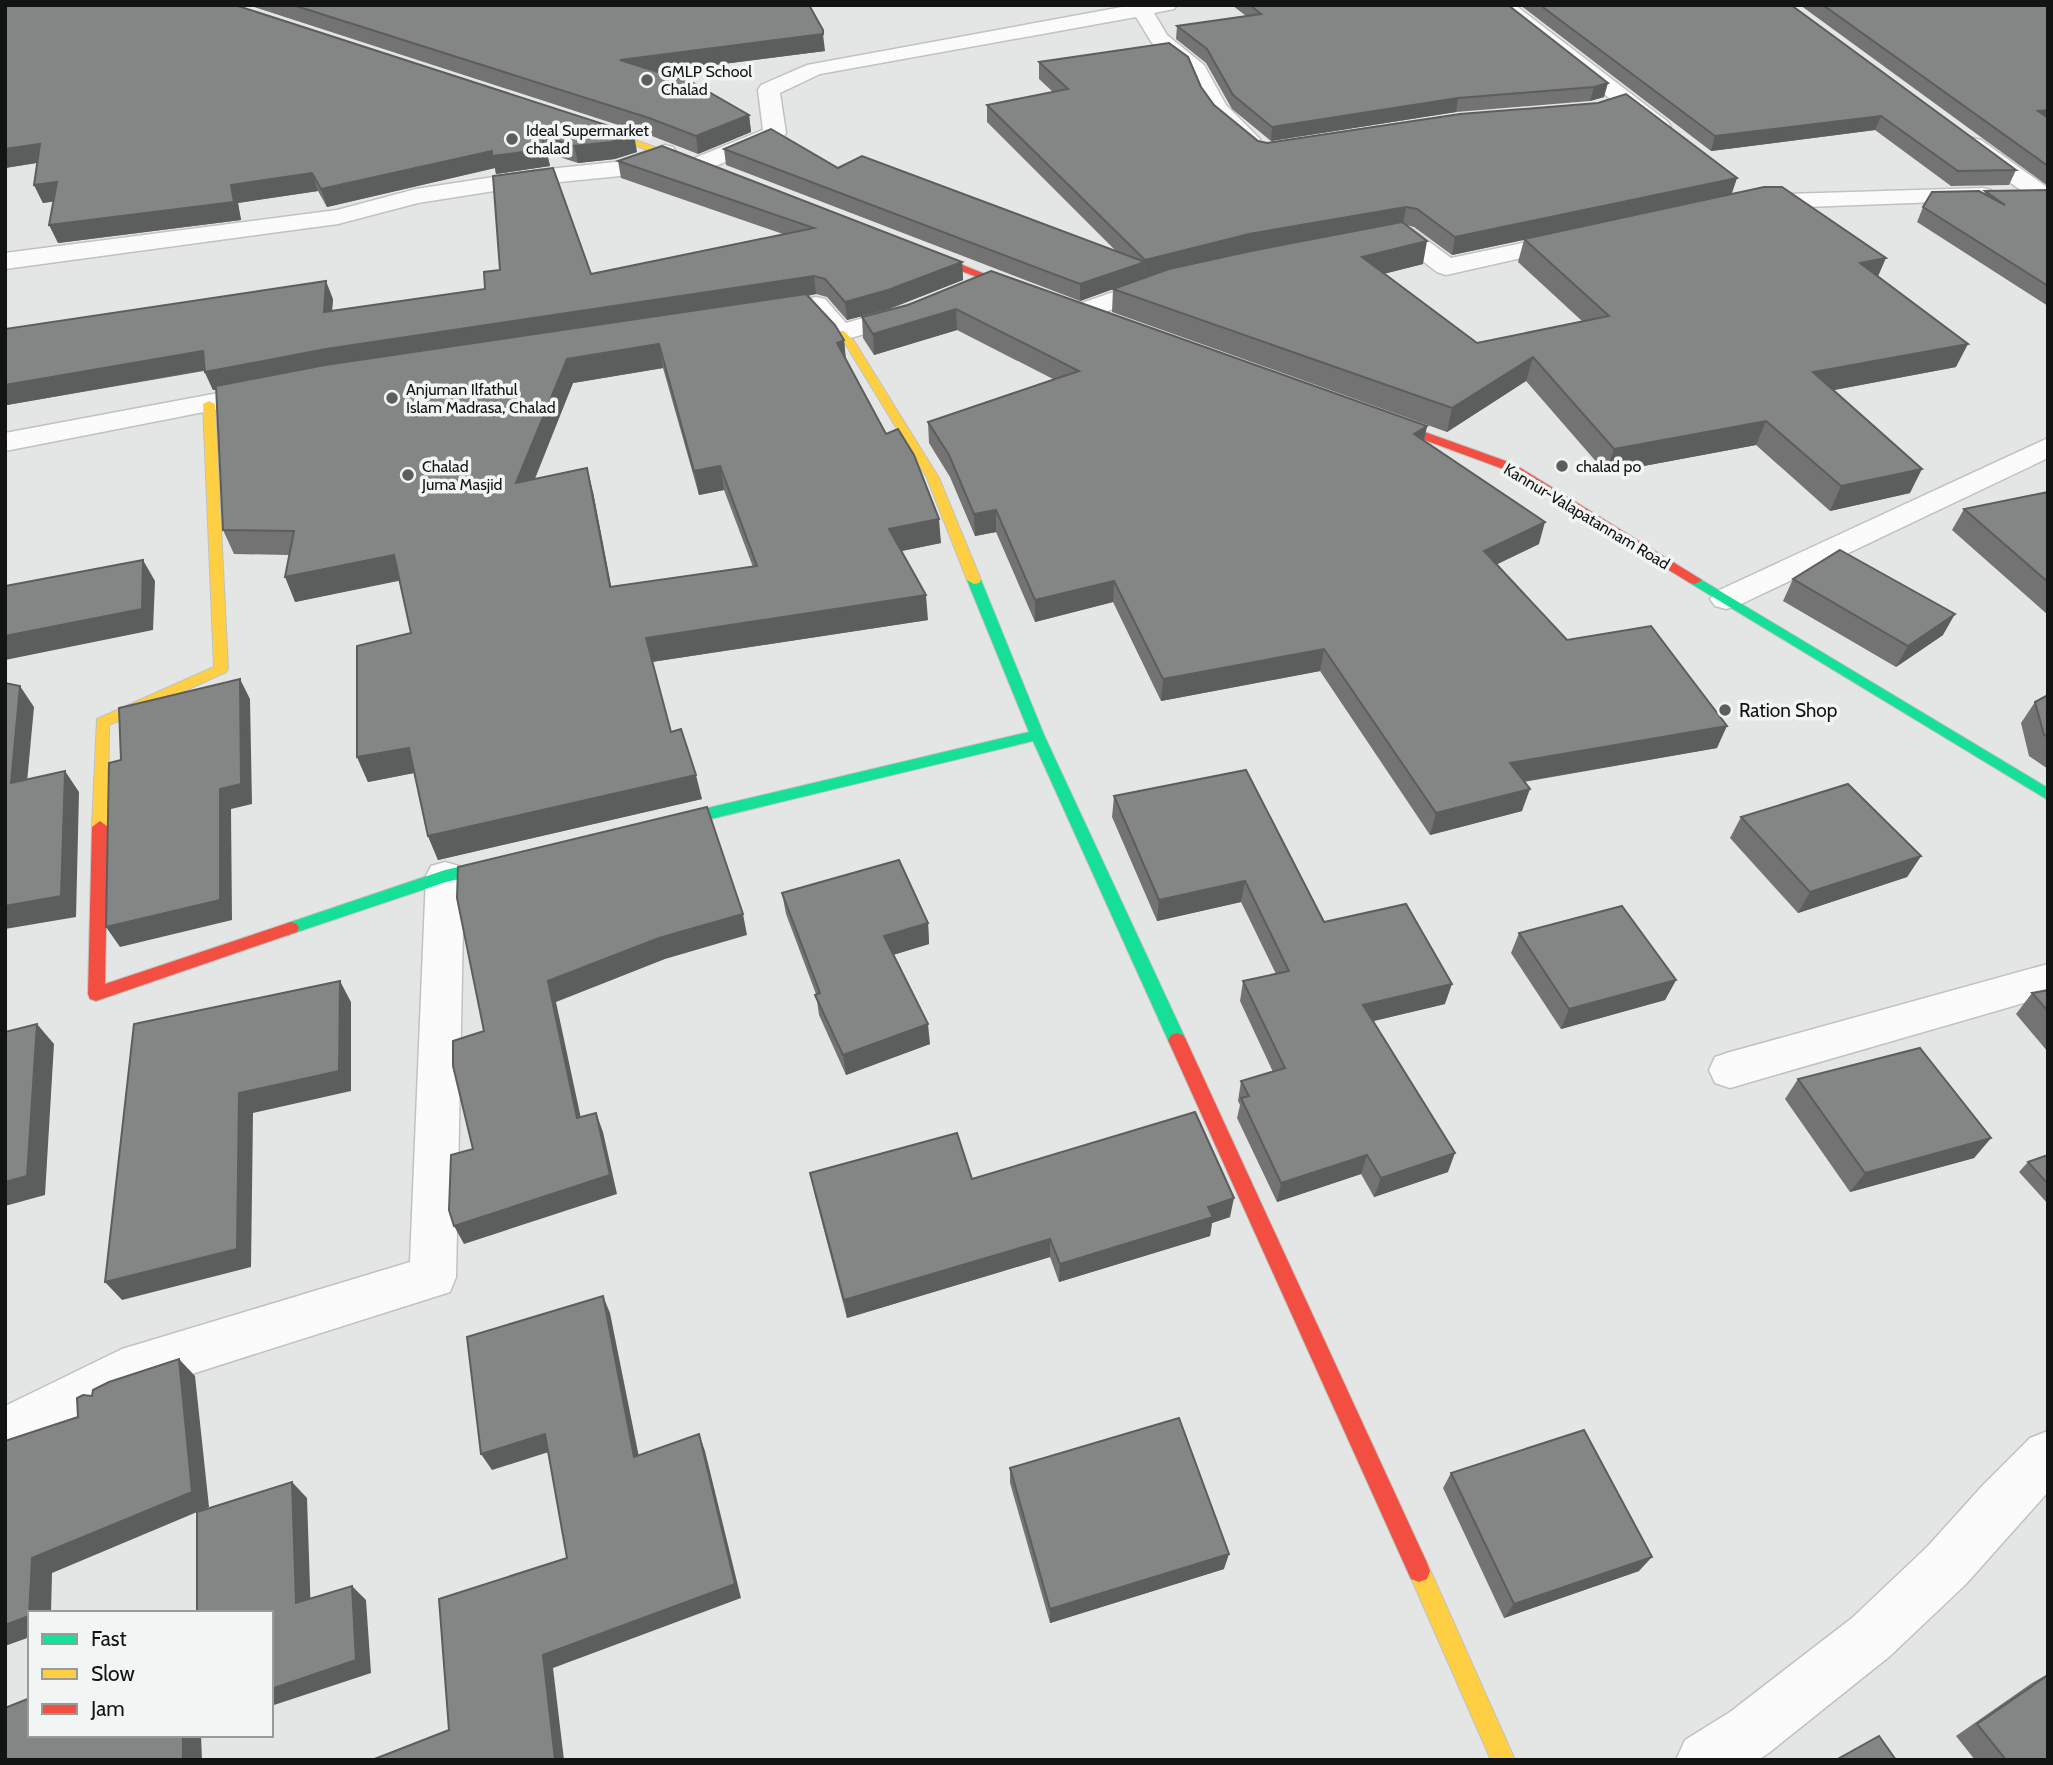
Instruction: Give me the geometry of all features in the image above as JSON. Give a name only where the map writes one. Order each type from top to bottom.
[{"type":"street","points":[[698,165],[775,133],[769,90],[814,69],[1167,5]]},
{"type":"street","points":[[1502,5],[1680,142]]},
{"type":"street","points":[[1143,9],[1147,25],[1161,43],[1196,67],[1207,84],[1214,105],[1253,143],[1266,151]]},
{"type":"street","points":[[1604,107],[1626,100]]},
{"type":"street","points":[[565,118],[720,173]]},
{"type":"street","points":[[1951,129],[2044,195]]},
{"type":"street","points":[[5,261],[338,217],[416,196],[539,177],[620,169],[665,152]]},
{"type":"street","points":[[1732,195],[1756,200],[2044,195]]},
{"type":"street","points":[[1351,243],[1403,234],[1446,267],[1594,235]]},
{"type":"street","points":[[893,241],[1043,298]]},
{"type":"street","points":[[1076,310],[1184,278]]},
{"type":"street","points":[[840,333],[899,317],[991,280]]},
{"type":"street","points":[[781,311],[816,305],[850,343],[933,478],[1037,735],[1503,1760]]},
{"type":"street","points":[[1076,310],[1108,321]]},
{"type":"street","points":[[5,442],[271,390]]},
{"type":"street","points":[[209,404],[221,669],[102,722],[96,994],[445,876],[526,857]]},
{"type":"street","name":"Kannur-Valapatannam Road","points":[[1367,415],[1510,467],[2048,795]]},
{"type":"street","points":[[1726,599],[2048,447]]},
{"type":"street","points":[[647,828],[1037,735]]},
{"type":"street","points":[[5,1433],[122,1373],[433,1278],[445,876]]},
{"type":"street","points":[[1730,1070],[2048,980]]},
{"type":"street","points":[[1705,1760],[1751,1732],[1871,1637],[1947,1565],[2001,1503],[2048,1456]]},
{"type":"building","points":[[5,5],[235,5],[634,134],[612,142],[574,146],[541,135],[546,149],[492,156],[492,151],[321,189],[312,173],[231,185],[234,202],[49,225],[57,182],[34,185],[40,144],[5,149]]},
{"type":"building","points":[[293,5],[809,5],[823,34],[620,60],[693,83],[749,115],[696,136],[649,118]]},
{"type":"building","points":[[1250,5],[1508,5],[1608,83],[1594,87],[1458,98],[1272,127],[1233,95],[1207,49],[1177,26],[1261,14]]},
{"type":"building","points":[[1540,5],[1791,5],[2016,170],[1958,171],[1881,116],[1715,136]]},
{"type":"building","points":[[1823,5],[2048,5],[2048,110],[2038,111],[2048,118],[2048,166]]},
{"type":"building","points":[[1169,43],[1188,57],[1201,87],[1214,105],[1258,141],[1267,143],[1460,114],[1598,103],[1626,94],[1737,178],[1455,237],[1417,209],[1406,207],[1249,234],[1145,260],[987,105],[1068,89],[1039,62]]},
{"type":"building","points":[[771,129],[838,168],[862,156],[1145,262],[1080,284],[724,149]]},
{"type":"building","points":[[662,146],[962,262],[888,290],[845,302],[825,279],[814,276],[326,349],[205,372],[203,351],[5,385],[5,329],[326,281],[324,312],[485,289],[484,272],[500,270],[493,176],[553,168],[591,274],[814,228],[618,161]]},
{"type":"building","points":[[1764,187],[1782,187],[1886,258],[1860,263],[1968,344],[1813,372],[1922,469],[1841,486],[1766,421],[1614,449],[1533,357],[1452,408],[1113,289],[1169,269],[1402,222],[1427,241],[1362,257],[1477,343],[1609,316],[1524,239]]},
{"type":"building","points":[[2048,190],[2048,286],[1923,207],[1932,192],[1979,191],[2005,205],[1985,191]]},
{"type":"building","points":[[991,271],[1427,426],[1414,434],[1545,522],[1484,551],[1567,640],[1651,626],[1727,726],[1510,763],[1530,789],[1436,813],[1324,649],[1163,679],[1114,581],[1035,600],[996,510],[974,514],[949,455],[928,422],[1079,371],[956,309],[873,334],[862,317],[908,305]]},
{"type":"building","points":[[806,294],[835,325],[844,340],[837,343],[886,434],[898,429],[914,455],[939,519],[889,529],[926,595],[646,638],[671,732],[681,729],[696,775],[428,836],[409,748],[357,757],[357,646],[411,633],[394,555],[285,577],[294,531],[223,530],[216,386],[325,365]],"holes":[[[659,344],[694,471],[720,466],[757,566],[610,587],[587,468],[516,483],[567,359]]]},
{"type":"building","points":[[2048,492],[2048,582],[1964,509]]},
{"type":"building","points":[[1840,550],[1955,614],[1908,646],[1793,579]]},
{"type":"building","points":[[143,560],[142,609],[5,636],[5,586]]},
{"type":"building","points":[[240,679],[241,784],[220,789],[220,900],[106,927],[109,763],[121,760],[119,708]]},
{"type":"building","points":[[5,683],[20,686],[11,783],[65,771],[61,896],[5,906]]},
{"type":"building","points":[[2048,695],[2048,737],[2044,735],[2035,702]]},
{"type":"building","points":[[1246,770],[1324,922],[1406,904],[1452,984],[1363,1005],[1455,1153],[1381,1178],[1367,1155],[1281,1183],[1241,1098],[1249,1096],[1241,1081],[1285,1068],[1243,981],[1289,971],[1245,881],[1159,900],[1114,796]]},
{"type":"building","points":[[1848,784],[1921,856],[1810,892],[1741,817]]},
{"type":"building","points":[[707,807],[743,914],[659,938],[548,981],[577,1118],[596,1113],[610,1175],[454,1226],[449,1210],[451,1155],[473,1149],[453,1066],[453,1041],[484,1031],[457,898],[458,867]]},
{"type":"building","points":[[899,860],[928,923],[884,936],[928,1024],[843,1055],[815,995],[820,993],[782,893]]},
{"type":"building","points":[[1622,906],[1676,980],[1569,1009],[1519,933]]},
{"type":"building","points":[[340,981],[339,1071],[239,1093],[237,1249],[105,1282],[134,1024]]},
{"type":"building","points":[[2048,990],[2048,1011],[2032,993]]},
{"type":"building","points":[[37,1024],[27,1176],[5,1182],[5,1032]]},
{"type":"building","points":[[1920,1048],[1991,1138],[1865,1173],[1798,1079]]},
{"type":"building","points":[[1195,1112],[1234,1198],[1208,1207],[1213,1217],[1060,1264],[1050,1239],[844,1300],[810,1173],[957,1133],[972,1179]]},
{"type":"building","points":[[2048,1155],[2048,1184],[2028,1162]]},
{"type":"building","points":[[603,1296],[634,1457],[699,1434],[735,1584],[543,1655],[555,1760],[372,1760],[449,1730],[439,1599],[567,1558],[545,1434],[481,1454],[467,1337]]},
{"type":"building","points":[[179,1359],[192,1492],[32,1558],[28,1616],[5,1625],[5,1441],[78,1417],[77,1398],[83,1395],[92,1396],[93,1390],[109,1382]]},
{"type":"building","points":[[1179,1418],[1229,1554],[1050,1609],[1010,1468]]},
{"type":"building","points":[[1584,1430],[1652,1557],[1514,1604],[1451,1473]]},
{"type":"building","points":[[292,1482],[296,1603],[352,1586],[356,1660],[273,1688],[273,1611],[197,1611],[197,1512]]},
{"type":"building","points":[[2048,1675],[2048,1760],[2006,1760],[1977,1724]]},
{"type":"building","points":[[28,1699],[28,1737],[183,1737],[183,1760],[5,1760],[5,1708]]},
{"type":"building","points":[[1879,1736],[1896,1760],[1836,1760]]},
{"type":"traffic: fast","points":[[974,580],[1037,735],[1177,1040]]},
{"type":"traffic: fast","points":[[1695,580],[2048,795]]},
{"type":"traffic: fast","points":[[657,826],[1037,735]]},
{"type":"traffic: fast","points":[[291,928],[445,876],[507,862]]},
{"type":"traffic: slow","points":[[586,125],[704,167]]},
{"type":"traffic: slow","points":[[840,333],[850,343],[933,478],[974,580]]},
{"type":"traffic: slow","points":[[100,827],[102,722],[221,669],[209,404]]},
{"type":"traffic: slow","points":[[1419,1571],[1503,1760]]},
{"type":"traffic: jam","points":[[914,249],[1027,293]]},
{"type":"traffic: jam","points":[[1377,419],[1510,467],[1695,580]]},
{"type":"traffic: jam","points":[[100,827],[96,994],[291,928]]},
{"type":"traffic: jam","points":[[1177,1040],[1419,1571]]},
{"type":"place","name":"GMLP School Chalad","points":[[647,80]]},
{"type":"place","name":"Ideal Supermarket chalad","points":[[512,139]]},
{"type":"place","name":"Anjuman Ilfathul Islam Madrasa, Chalad","points":[[392,398]]},
{"type":"place","name":"chalad po","points":[[1562,466]]},
{"type":"place","name":"Chalad Juma Masjid","points":[[408,475]]},
{"type":"place","name":"Ration Shop","points":[[1725,710]]}]
